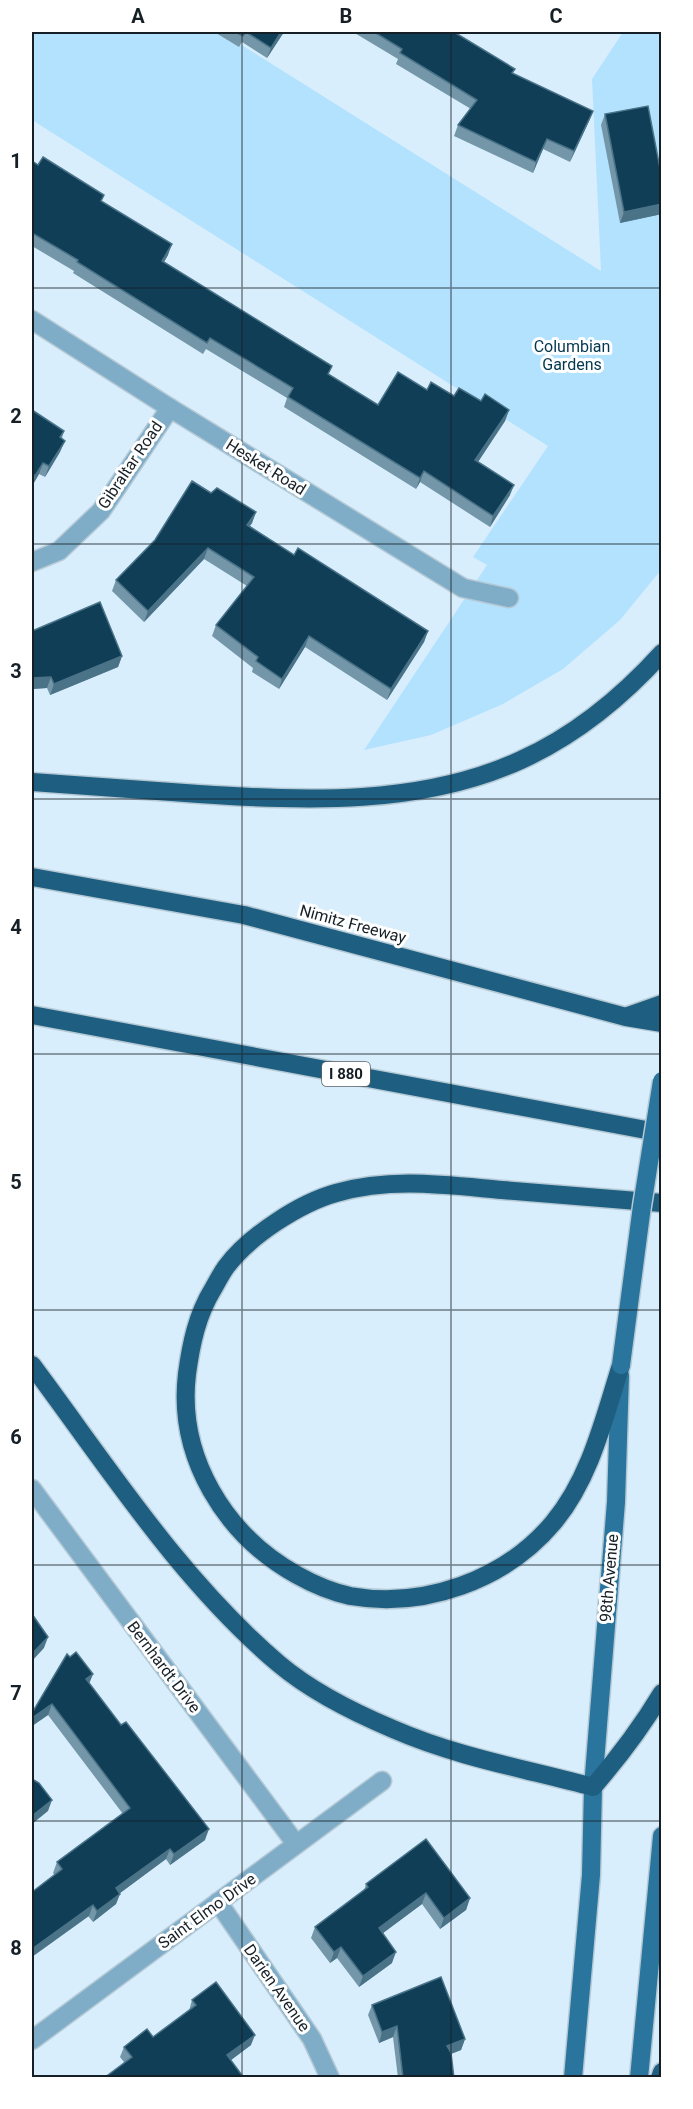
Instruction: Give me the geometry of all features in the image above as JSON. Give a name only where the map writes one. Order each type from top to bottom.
[{"type":"highway","points":[[32,782],[264,798],[376,796],[428,789],[476,777],[521,760],[566,736],[608,705],[662,653]]},
{"type":"highway","name":"Nimitz Freeway","points":[[32,877],[244,915],[627,1017],[662,1023]]},
{"type":"highway","points":[[627,1017],[662,1004]]},
{"type":"highway","name":"I 880","points":[[32,1015],[662,1133]]},
{"type":"highway","points":[[621,1365],[594,1448],[576,1488],[553,1523],[520,1555],[482,1578],[438,1593],[394,1599],[350,1596],[312,1584],[276,1563],[244,1537],[221,1508],[201,1473],[189,1434],[185,1393],[190,1347],[204,1304],[227,1265],[258,1235],[292,1211],[334,1193],[379,1183],[440,1185],[662,1203]]},
{"type":"highway","points":[[32,1365],[192,1578],[227,1616],[280,1665],[349,1708],[430,1744],[593,1787],[635,1737],[662,1694]]},
{"type":"highway","points":[[660,2078],[662,2072]]},
{"type":"main road","name":"98th Avenue","points":[[573,2078],[591,1875],[593,1787],[616,1502],[621,1365],[662,1081]]},
{"type":"main road","points":[[639,2078],[662,1836]]},
{"type":"street","name":"Hesket Road","points":[[32,320],[462,588],[509,598]]},
{"type":"street","name":"Gibraltar Road","points":[[32,562],[59,551],[100,511],[170,408]]},
{"type":"street","name":"Bernhardt Drive","points":[[32,1489],[296,1844]]},
{"type":"street","name":"Saint Elmo Drive","points":[[32,2040],[382,1781]]},
{"type":"street","name":"Darien Avenue","points":[[218,1902],[312,2039],[330,2078]]},
{"type":"green space","name":"Columbian Gardens","points":[[32,32],[221,32],[601,271],[592,79],[623,32],[661,32],[661,570],[620,620],[563,669],[503,704],[431,735],[364,750],[487,565],[473,557],[548,446],[32,120]]},
{"type":"building","points":[[246,32],[281,32],[271,48]]},
{"type":"building","points":[[374,32],[454,32],[515,69],[512,73],[593,111],[574,151],[547,139],[536,162],[458,125],[477,100],[400,53],[402,49]]},
{"type":"building","points":[[648,106],[662,179],[662,204],[624,212],[605,114]]},
{"type":"building","points":[[43,157],[104,195],[101,201],[172,244],[162,261],[332,366],[328,374],[378,405],[398,372],[427,390],[431,382],[454,396],[459,388],[481,401],[485,394],[509,410],[475,460],[514,485],[493,516],[424,471],[420,478],[288,397],[293,388],[210,338],[207,343],[32,233],[32,161],[38,165]]},
{"type":"building","points":[[32,410],[64,431],[60,437],[65,441],[49,466],[43,463],[35,476],[32,473]]},
{"type":"building","points":[[192,481],[211,493],[217,488],[256,512],[247,525],[294,555],[298,548],[428,631],[391,689],[309,636],[282,679],[256,661],[258,657],[216,625],[254,577],[208,548],[148,611],[116,580],[155,540]]},
{"type":"building","points":[[100,602],[122,656],[54,684],[51,677],[32,678],[32,631]]},
{"type":"building","points":[[32,1614],[48,1637],[32,1654]]},
{"type":"building","points":[[76,1652],[93,1674],[86,1679],[121,1725],[126,1722],[209,1829],[174,1854],[170,1849],[116,1888],[120,1894],[97,1911],[93,1905],[32,1949],[32,1892],[62,1869],[57,1862],[130,1808],[52,1704],[32,1718],[32,1713],[67,1654],[70,1657]]},
{"type":"building","points":[[32,1779],[39,1783],[52,1800],[32,1816]]},
{"type":"building","points":[[426,1839],[470,1898],[444,1918],[426,1893],[379,1928],[396,1952],[363,1976],[341,1947],[334,1952],[315,1927],[368,1887],[366,1884]]},
{"type":"building","points":[[441,1977],[465,2039],[447,2046],[451,2053],[454,2078],[403,2078],[397,2026],[382,2032],[372,2005]]},
{"type":"building","points":[[216,1982],[255,2035],[227,2055],[244,2078],[104,2078],[132,2057],[124,2047],[147,2029],[153,2037],[196,2005],[192,2000]]}]
